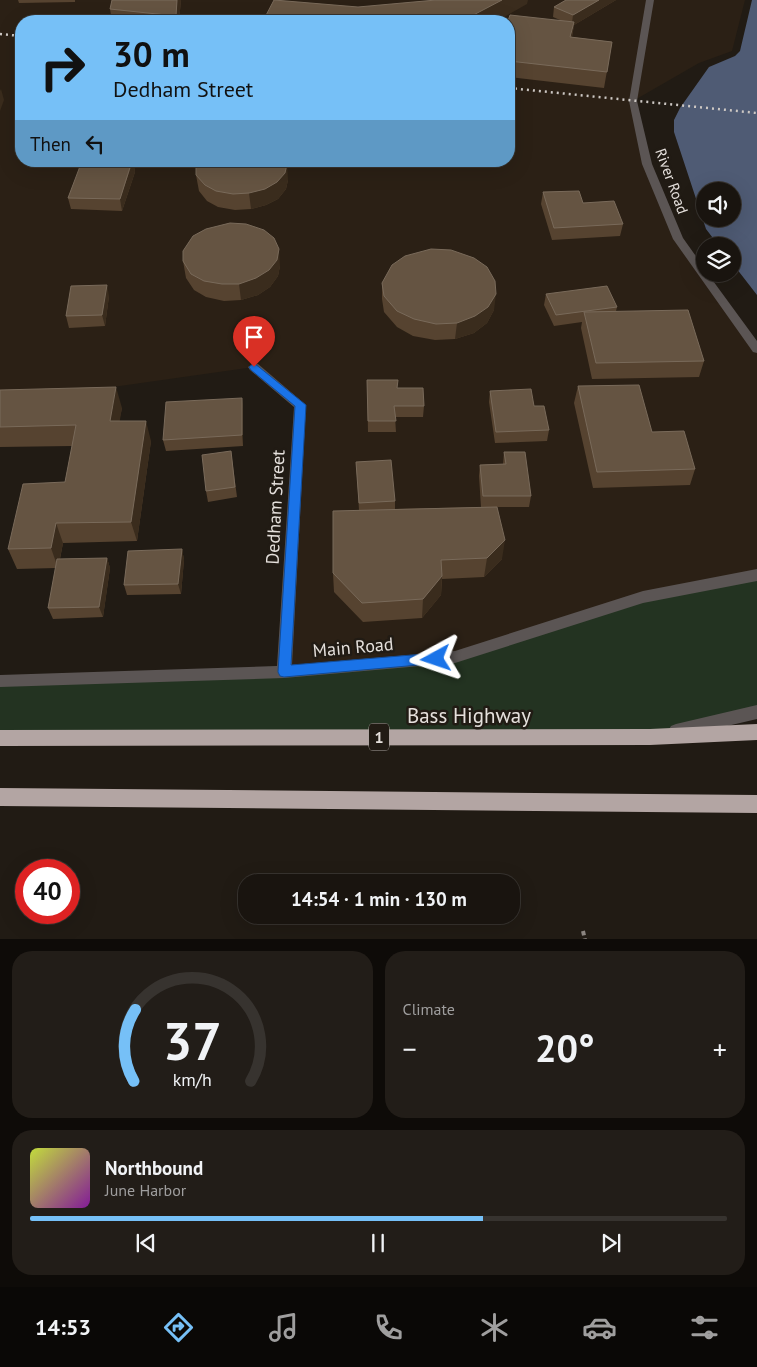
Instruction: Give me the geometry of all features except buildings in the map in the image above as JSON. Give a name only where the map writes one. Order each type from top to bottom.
[{"type":"highway","name":"Bass Highway","points":[[0,738],[650,737],[757,732]]},
{"type":"highway","points":[[0,797],[757,804]]},
{"type":"street","name":"River Road","points":[[650,0],[632,101],[647,164],[678,239],[757,349]]},
{"type":"street","name":"Dedham Street","points":[[254,367],[300,405],[284,672]]},
{"type":"street","name":"Main Road","points":[[0,681],[284,672],[455,657],[643,597],[757,575]]},
{"type":"street","points":[[650,737],[757,712]]},
{"type":"street","points":[[601,804],[757,796]]},
{"type":"path","points":[[583,931],[585,939]]},
{"type":"shaded area","points":[[0,0],[745,0],[732,51],[699,63],[633,101],[647,164],[678,239],[696,264],[696,282],[709,282],[757,349],[757,575],[455,657],[284,672],[300,405],[254,367],[0,403]]},
{"type":"green space","points":[[757,575],[757,712],[650,737],[0,738],[0,681],[455,657],[643,597]]},
{"type":"water","points":[[752,0],[757,0],[757,295],[741,274],[741,237],[712,237],[705,227],[741,227],[741,182],[696,182],[696,199],[674,132],[674,120],[680,108],[709,67],[735,56],[740,51]]},
{"type":"railway","points":[[0,34],[15,35]]},
{"type":"railway","points":[[515,89],[757,113]]},
{"type":"route","points":[[254,367],[300,405],[284,672],[436,659]]}]
